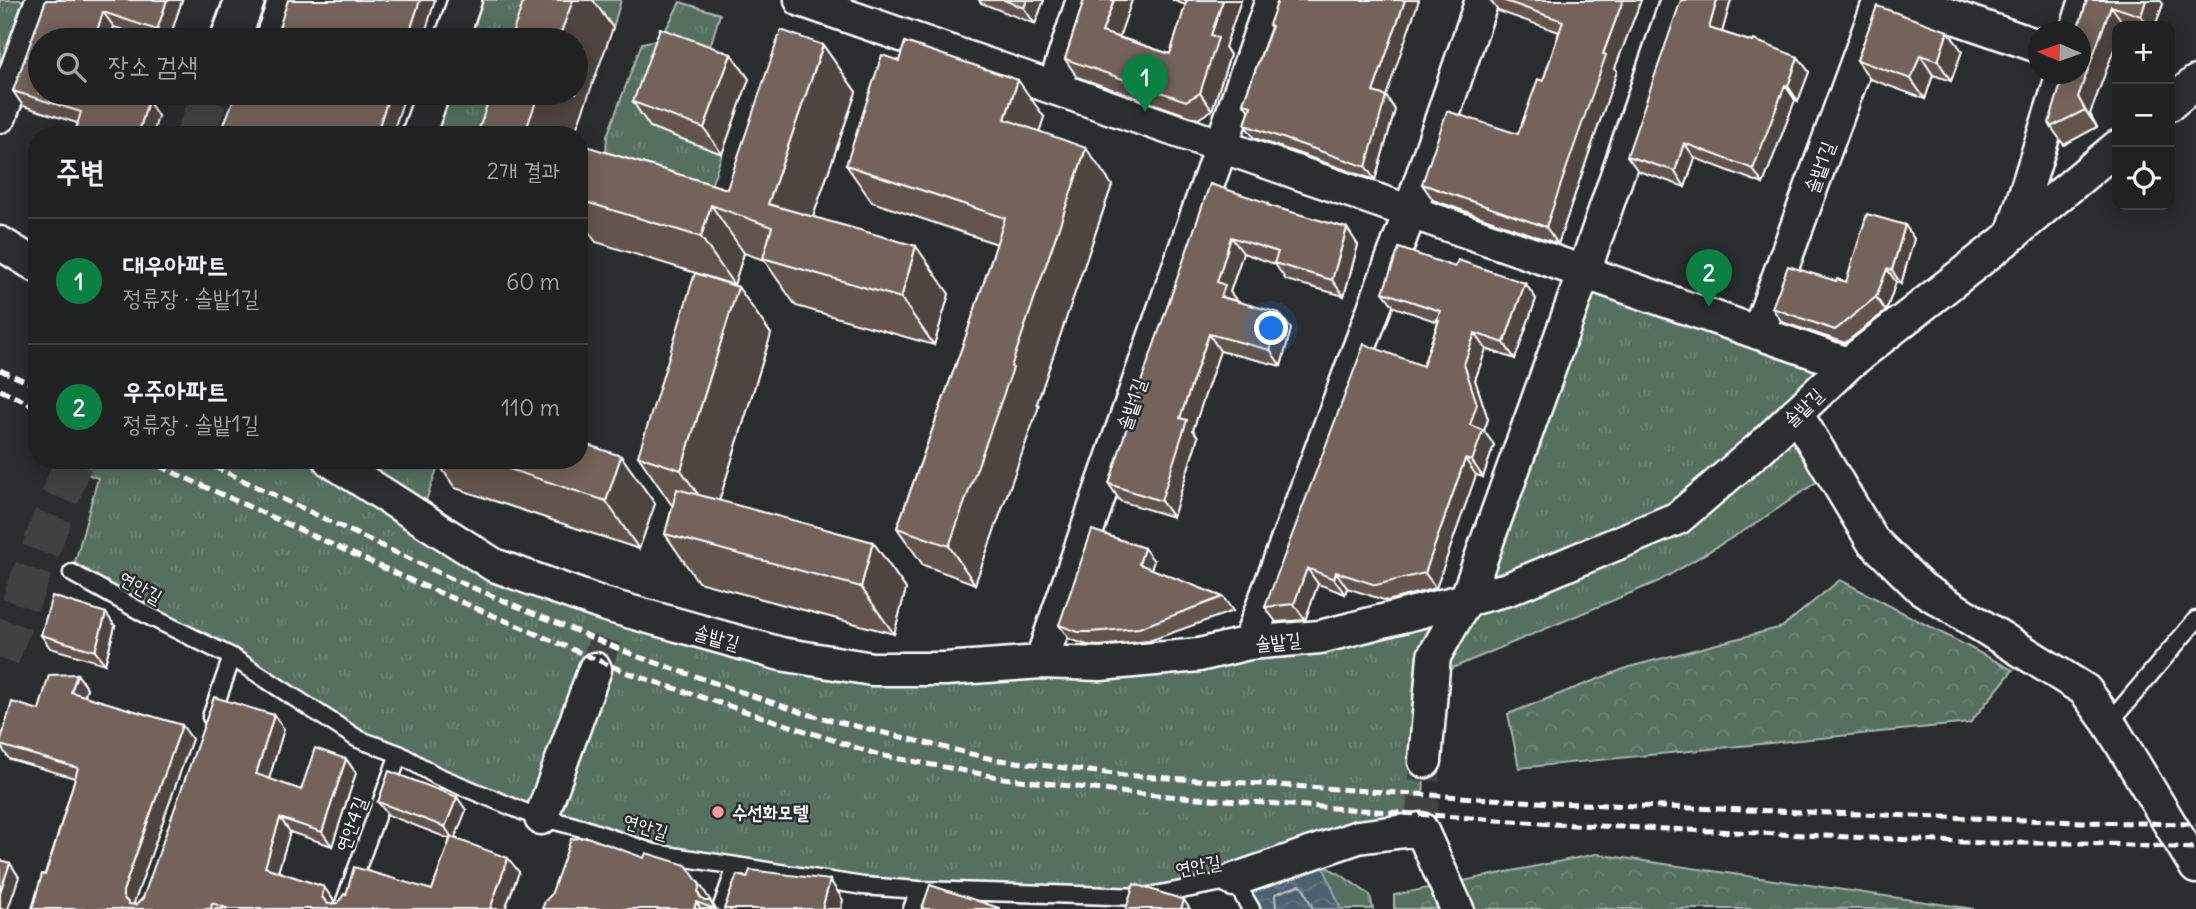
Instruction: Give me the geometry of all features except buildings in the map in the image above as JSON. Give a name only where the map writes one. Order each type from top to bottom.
[{"type":"main road","points":[[234,28],[245,0]]},
{"type":"street","points":[[32,28],[42,0]]},
{"type":"street","points":[[455,28],[465,0]]},
{"type":"street","points":[[801,0],[875,12],[1055,88],[1848,364]]},
{"type":"street","points":[[1055,88],[1083,0]]},
{"type":"street","name":"솔밭1길","points":[[1041,662],[1272,0]]},
{"type":"street","points":[[1249,643],[1410,212],[1482,0]]},
{"type":"street","points":[[1425,761],[1434,656],[1466,600],[1584,272],[1677,0]]},
{"type":"street","name":"솔밭1길","points":[[1758,333],[1880,0]]},
{"type":"street","points":[[1905,0],[2028,42]]},
{"type":"street","points":[[2079,21],[2086,0]]},
{"type":"street","points":[[0,116],[28,39]]},
{"type":"street","points":[[2175,100],[2196,82]]},
{"type":"street","points":[[2011,235],[2060,84]]},
{"type":"street","points":[[421,126],[429,105]]},
{"type":"street","name":"솔밭길","points":[[344,469],[494,565],[613,617],[781,654],[872,669],[945,669],[1041,662],[1112,663],[1199,655],[1249,643],[1320,637],[1508,589],[1678,518],[1760,449],[1848,364],[2112,151]]},
{"type":"street","points":[[0,243],[28,260]]},
{"type":"street","points":[[1796,413],[1872,540],[1921,588],[2085,690],[2109,723],[2196,867]]},
{"type":"street","points":[[541,818],[595,669]]},
{"type":"street","points":[[1234,880],[1358,837],[1421,830],[1457,909]]},
{"type":"lane","name":"연안길","points":[[72,573],[149,616],[232,657],[358,739],[398,754],[437,776],[580,834],[654,853],[736,867],[863,886],[919,890],[1142,903],[1234,880],[1251,909]]},
{"type":"lane","points":[[2109,723],[2196,620]]},
{"type":"lane","points":[[205,733],[232,657]]},
{"type":"lane","name":"연안4길","points":[[342,909],[398,754]]},
{"type":"lane","points":[[721,909],[736,867]]},
{"type":"lane","points":[[912,909],[919,890]]},
{"type":"green space","points":[[0,0],[41,0],[31,28],[28,28],[28,36],[0,115]]},
{"type":"green space","points":[[465,0],[621,0],[613,28],[588,34],[588,28],[455,28]]},
{"type":"green space","points":[[680,2],[720,14],[705,63],[650,127],[722,154],[709,192],[606,154],[607,136],[642,43],[661,39]]},
{"type":"green space","points":[[429,105],[537,105],[530,126],[421,126]]},
{"type":"green space","points":[[1584,272],[1848,364],[1797,414],[1831,472],[1755,524],[1659,581],[1438,674],[1425,761],[1421,829],[1291,849],[1340,874],[1370,895],[1373,909],[1251,909],[1234,880],[1144,897],[919,890],[654,853],[437,776],[72,573],[98,478],[72,469],[437,469],[420,518],[494,565],[781,654],[1100,664],[1466,600]]},
{"type":"green space","points":[[1840,580],[2013,670],[1970,723],[1519,768],[1508,714],[1629,667],[1782,627]]},
{"type":"green space","points":[[1596,854],[1974,909],[1394,909],[1394,895]]},
{"type":"water","points":[[1317,851],[1341,909],[1251,909],[1234,880]]},
{"type":"tunnel","points":[[198,126],[206,105]]},
{"type":"tunnel","points":[[0,658],[71,469]]},
{"type":"tunnel","points":[[595,669],[610,626]]},
{"type":"tunnel","points":[[1421,829],[1425,761]]},
{"type":"railway","points":[[0,370],[28,382]]},
{"type":"railway","points":[[0,390],[28,403]]},
{"type":"railway","points":[[166,469],[417,583],[628,673],[879,755],[1003,778],[1128,793],[1553,824],[1984,843],[2082,843],[2196,848]]},
{"type":"railway","points":[[219,469],[452,579],[636,656],[806,714],[992,759],[1122,775],[1553,803],[2196,824]]},
{"type":"place","name":"대우아파트","points":[[1145,112]]},
{"type":"place","name":"우주아파트","points":[[1709,307]]},
{"type":"place","name":"수선화모텔","points":[[718,812]]}]
